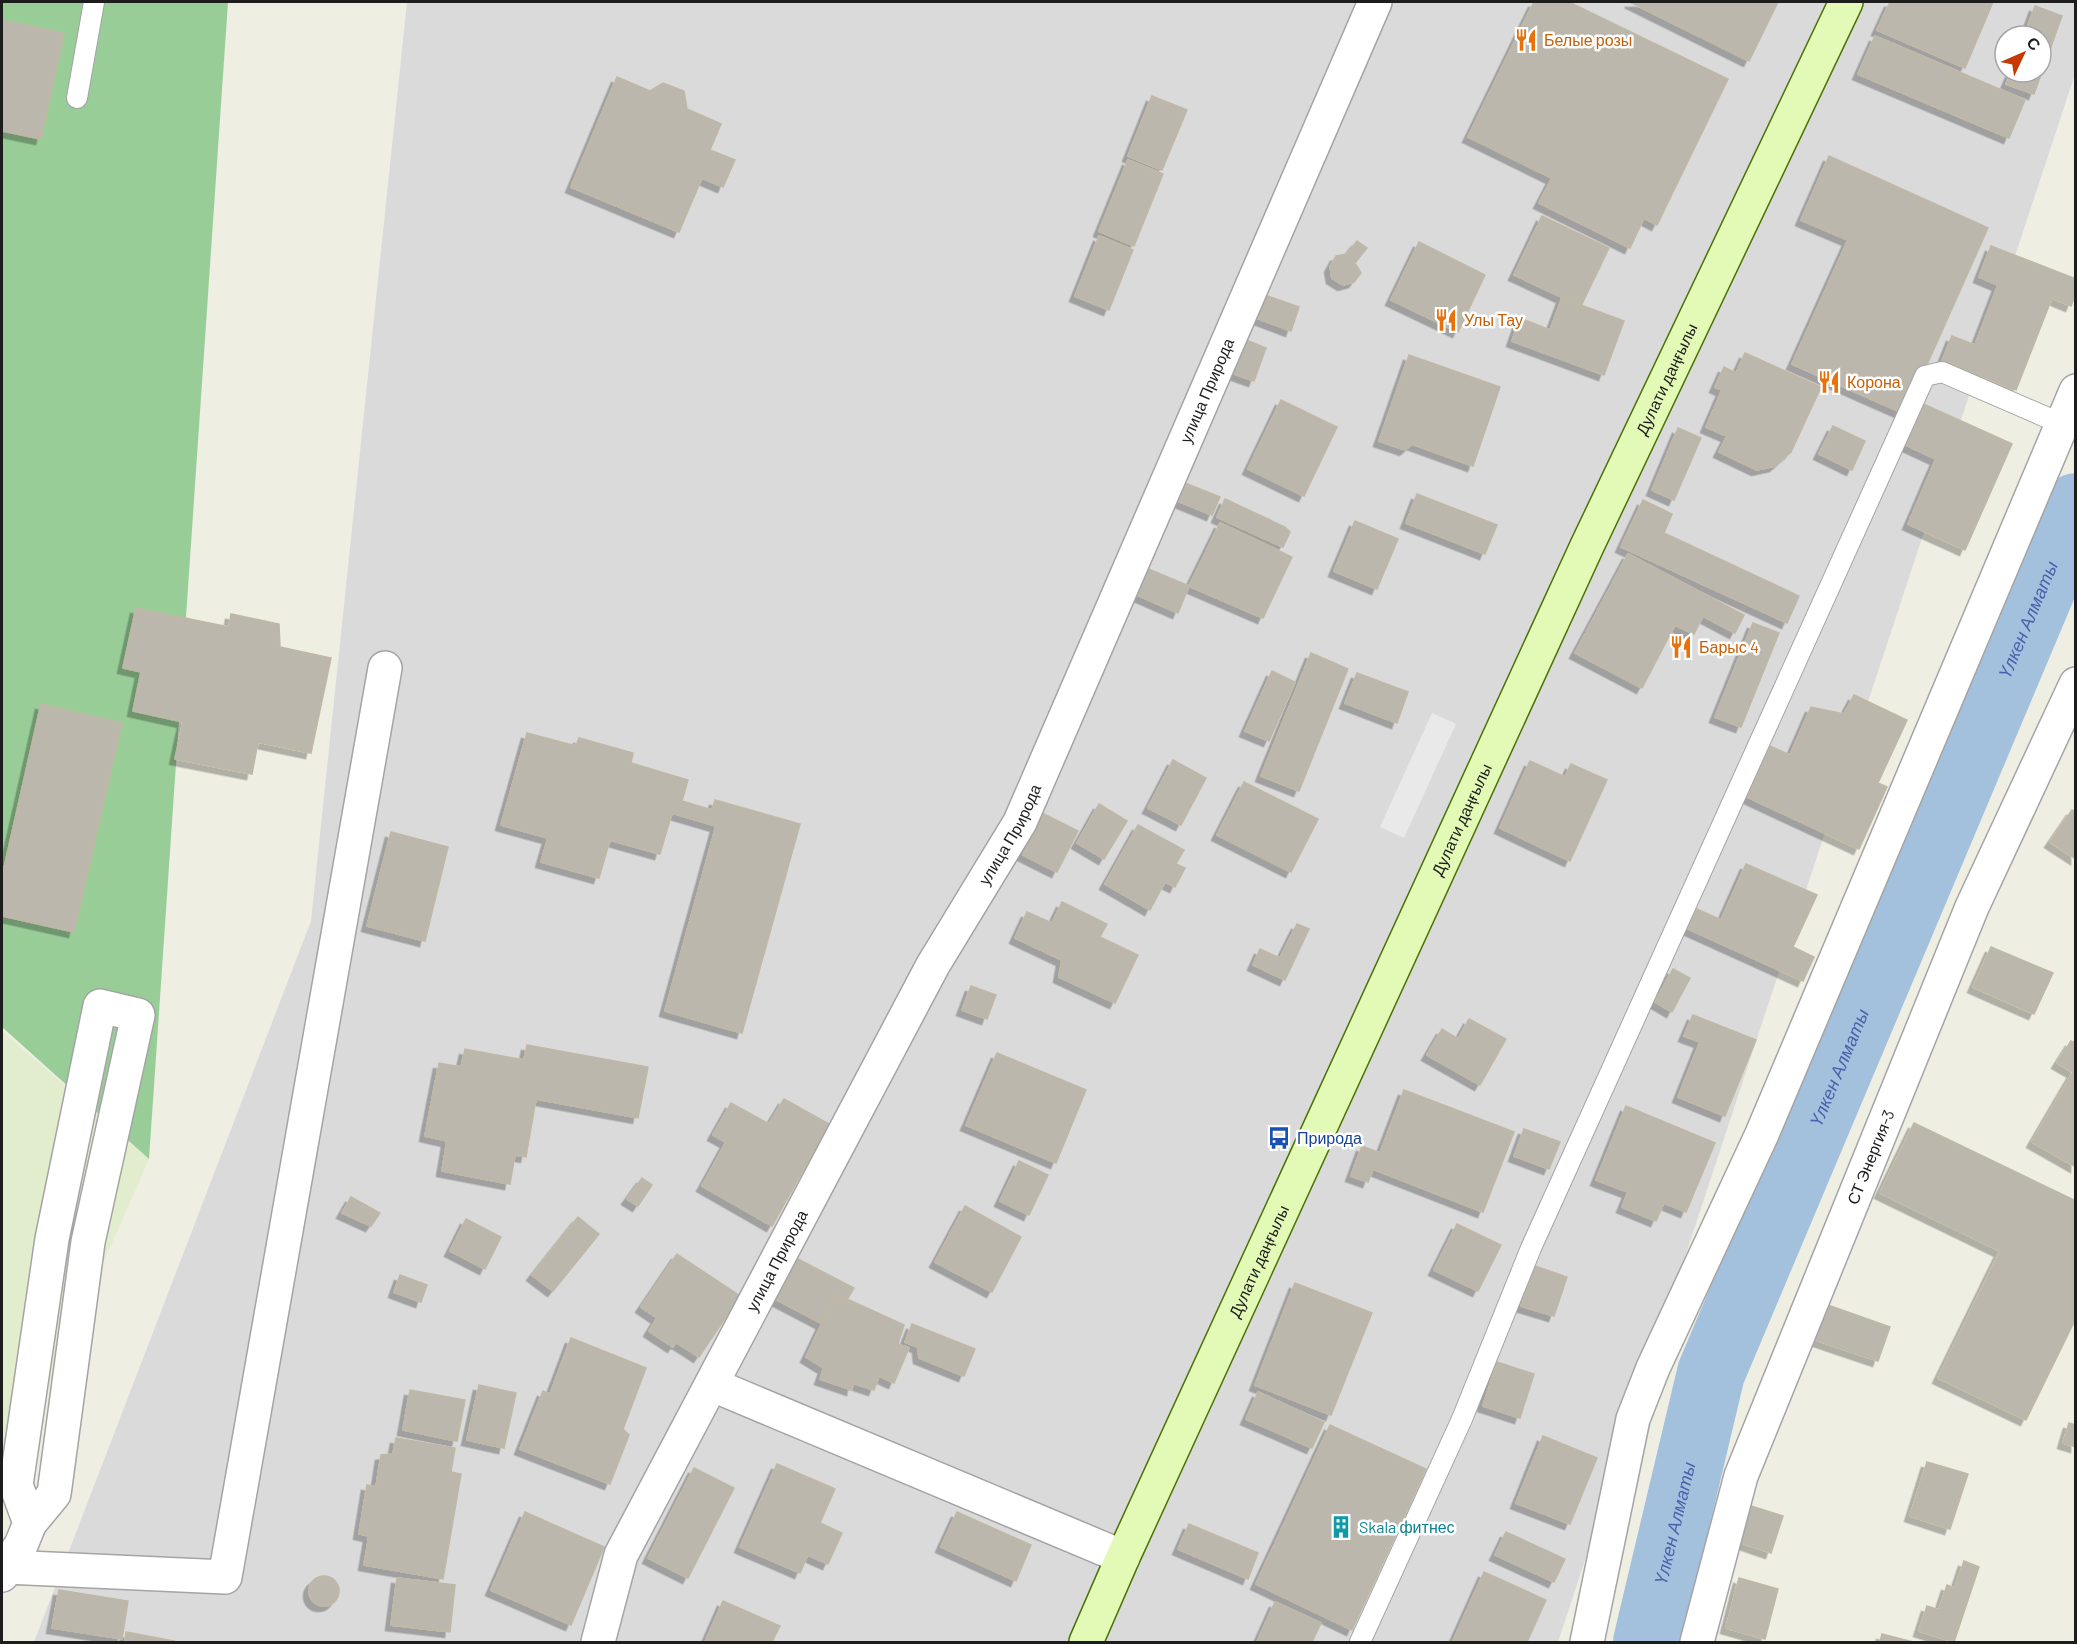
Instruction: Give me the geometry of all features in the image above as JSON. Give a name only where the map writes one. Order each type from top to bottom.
[{"type":"main road","name":"Дулати даңғылы","points":[[1086,1642],[1587,546],[1846,2]]},
{"type":"street","name":"улица Природа","points":[[597,1642],[621,1555],[713,1385],[933,965],[1020,822],[1375,2]]},
{"type":"street","points":[[1587,1642],[1633,1419],[1653,1368],[1762,1134],[2076,391]]},
{"type":"street","points":[[4,1571],[225,1577],[385,668]]},
{"type":"street","name":"СТ Энергия-3","points":[[1697,1642],[1741,1476],[1972,908],[2076,684]]},
{"type":"street","points":[[4,1571],[21,1545],[30,1523],[54,1494],[88,1242],[138,1015],[100,1006],[52,1239],[16,1485],[30,1523]]},
{"type":"street","points":[[713,1385],[1123,1557]]},
{"type":"lane","points":[[77,98],[94,2]]},
{"type":"lane","points":[[1360,1642],[1462,1419],[1531,1248],[1924,376],[1942,372],[2062,424]]},
{"type":"shaded area","points":[[407,2],[2075,2],[2075,74],[1558,1642],[34,1642],[311,921]]},
{"type":"shaded area","points":[[1432,713],[1456,724],[1404,838],[1380,827]]},
{"type":"green space","points":[[2,2],[228,2],[149,1159],[2,1027]]},
{"type":"green space","points":[[2,1031],[149,1159],[2,1492]]},
{"type":"building","points":[[1534,2],[1569,2],[1728,79],[1657,225],[1644,218],[1630,248],[1539,203],[1552,178],[1468,137]]},
{"type":"building","points":[[1630,2],[1778,2],[1749,61]]},
{"type":"building","points":[[1890,2],[1993,2],[1965,68],[1877,30]]},
{"type":"building","points":[[2035,6],[2062,16],[2053,41],[2053,24],[2028,24]]},
{"type":"building","points":[[2,20],[64,33],[41,139],[2,131]]},
{"type":"building","points":[[1875,36],[2025,100],[2009,138],[1858,74]]},
{"type":"building","points":[[617,77],[650,91],[663,83],[684,91],[687,109],[721,124],[710,150],[735,160],[723,187],[702,178],[679,232],[571,187]]},
{"type":"building","points":[[2006,84],[2038,84],[2034,94]]},
{"type":"building","points":[[1152,96],[1187,110],[1162,170],[1128,156]]},
{"type":"building","points":[[1829,156],[1988,228],[1905,414],[1792,364],[1848,240],[1801,220]]},
{"type":"building","points":[[1128,160],[1163,174],[1134,246],[1099,231]]},
{"type":"building","points":[[1542,216],[1609,248],[1581,306],[1514,275]]},
{"type":"building","points":[[1099,236],[1133,250],[1109,310],[1075,296]]},
{"type":"building","points":[[1357,241],[1367,248],[1355,263],[1361,273],[1354,282],[1343,285],[1332,278],[1330,267],[1336,256],[1347,254]]},
{"type":"building","points":[[1419,242],[1485,275],[1458,332],[1391,300]]},
{"type":"building","points":[[1991,246],[2076,279],[2076,293],[2071,306],[2052,298],[2016,390],[1942,361],[1952,336],[1975,345],[1998,285],[1979,277]]},
{"type":"building","points":[[1262,294],[1299,307],[1291,331],[1254,317]]},
{"type":"building","points":[[1562,298],[1624,321],[1604,375],[1512,341],[1520,318],[1550,330]]},
{"type":"building","points":[[1241,338],[1266,348],[1254,381],[1229,372]]},
{"type":"building","points":[[1745,353],[1821,387],[1791,452],[1775,466],[1757,470],[1719,452],[1727,436],[1706,427],[1722,390],[1715,387],[1724,367],[1736,373]]},
{"type":"building","points":[[1409,355],[1500,387],[1473,466],[1412,444],[1405,450],[1379,441]]},
{"type":"building","points":[[1281,400],[1337,427],[1304,496],[1248,469]]},
{"type":"building","points":[[1919,402],[2012,444],[1965,550],[1908,524],[1936,459],[1901,443]]},
{"type":"building","points":[[1833,426],[1865,441],[1852,470],[1819,454]]},
{"type":"building","points":[[1678,428],[1701,438],[1674,500],[1652,490]]},
{"type":"building","points":[[1185,483],[1220,497],[1212,515],[1178,501]]},
{"type":"building","points":[[1417,494],[1497,525],[1485,554],[1406,523]]},
{"type":"building","points":[[1225,499],[1285,527],[1290,532],[1283,547],[1217,517]]},
{"type":"building","points":[[1643,500],[1672,514],[1664,533],[1799,596],[1787,623],[1621,547]]},
{"type":"building","points":[[1355,521],[1398,539],[1377,589],[1334,571]]},
{"type":"building","points":[[1220,523],[1292,557],[1263,618],[1189,586]]},
{"type":"building","points":[[1628,554],[1744,615],[1735,633],[1703,616],[1694,634],[1675,625],[1642,688],[1575,653]]},
{"type":"building","points":[[1139,565],[1189,586],[1178,613],[1128,591]]},
{"type":"building","points":[[136,608],[229,627],[231,614],[279,624],[280,647],[331,658],[311,753],[258,742],[252,774],[175,759],[183,722],[133,711],[141,672],[123,668]]},
{"type":"building","points":[[1753,623],[1779,633],[1741,727],[1715,717]]},
{"type":"building","points":[[1311,653],[1348,669],[1299,791],[1261,776]]},
{"type":"building","points":[[1272,671],[1295,682],[1269,741],[1245,731]]},
{"type":"building","points":[[1357,673],[1408,692],[1397,723],[1345,703]]},
{"type":"building","points":[[1854,695],[1907,720],[1878,783],[1887,787],[1859,849],[1747,797],[1770,746],[1790,755],[1811,707],[1844,714]]},
{"type":"building","points":[[41,704],[122,723],[74,932],[2,916],[2,877]]},
{"type":"building","points":[[527,733],[576,746],[579,738],[633,753],[631,763],[688,780],[682,801],[712,810],[715,800],[800,824],[742,1033],[665,1011],[716,826],[672,813],[660,854],[610,840],[599,878],[541,862],[548,838],[501,825]]},
{"type":"building","points":[[1173,760],[1206,778],[1181,825],[1148,808]]},
{"type":"building","points":[[1530,761],[1565,777],[1571,764],[1607,780],[1570,861],[1500,828]]},
{"type":"building","points":[[1244,782],[1318,819],[1291,872],[1217,835]]},
{"type":"building","points":[[1099,804],[1127,821],[1104,859],[1077,843]]},
{"type":"building","points":[[2072,810],[2076,812],[2076,859],[2050,842]]},
{"type":"building","points":[[1044,814],[1078,831],[1057,872],[1023,855]]},
{"type":"building","points":[[1138,825],[1184,850],[1176,864],[1185,868],[1175,887],[1165,882],[1150,910],[1105,884]]},
{"type":"building","points":[[391,832],[448,847],[425,941],[367,926]]},
{"type":"building","points":[[1746,864],[1817,895],[1793,947],[1814,957],[1803,981],[1688,929],[1697,909],[1721,920]]},
{"type":"building","points":[[1062,902],[1107,924],[1100,937],[1138,955],[1115,1003],[1059,977],[1062,960],[1015,938],[1027,912],[1052,923]]},
{"type":"building","points":[[1297,924],[1309,929],[1285,980],[1253,965],[1260,949],[1280,958]]},
{"type":"building","points":[[1991,947],[2053,973],[2034,1014],[1973,987]]},
{"type":"building","points":[[1673,969],[1690,978],[1672,1012],[1655,1002]]},
{"type":"building","points":[[971,986],[996,995],[987,1019],[962,1010]]},
{"type":"building","points":[[1693,1015],[1756,1040],[1725,1116],[1678,1097],[1700,1042],[1684,1036]]},
{"type":"building","points":[[1469,1019],[1506,1039],[1480,1085],[1427,1055],[1442,1029],[1458,1039]]},
{"type":"building","points":[[2071,1041],[2076,1043],[2076,1167],[2032,1142],[2073,1072],[2057,1063]]},
{"type":"building","points":[[527,1045],[648,1067],[638,1118],[536,1099],[526,1157],[515,1155],[510,1184],[442,1171],[447,1141],[425,1136],[439,1063],[461,1067],[465,1049],[524,1060]]},
{"type":"building","points":[[997,1053],[1086,1090],[1056,1163],[966,1125]]},
{"type":"building","points":[[1404,1090],[1514,1132],[1483,1212],[1373,1169],[1368,1182],[1351,1176],[1362,1146],[1380,1153]]},
{"type":"building","points":[[784,1099],[829,1124],[772,1226],[702,1186],[726,1142],[713,1135],[731,1103],[769,1124]]},
{"type":"building","points":[[1626,1106],[1715,1143],[1686,1212],[1664,1203],[1656,1221],[1622,1207],[1628,1192],[1596,1180]]},
{"type":"building","points":[[1914,1123],[2076,1201],[2076,1318],[2026,1420],[1938,1378],[2000,1251],[1880,1193]]},
{"type":"building","points":[[1524,1129],[1560,1142],[1549,1169],[1514,1156]]},
{"type":"building","points":[[1019,1161],[1048,1175],[1029,1215],[1000,1201]]},
{"type":"building","points":[[642,1178],[652,1185],[638,1206],[627,1199]]},
{"type":"building","points":[[351,1197],[380,1213],[371,1226],[342,1213]]},
{"type":"building","points":[[965,1206],[1021,1237],[992,1292],[935,1262]]},
{"type":"building","points":[[578,1217],[599,1234],[553,1291],[532,1275]]},
{"type":"building","points":[[466,1219],[501,1237],[485,1269],[450,1251]]},
{"type":"building","points":[[1457,1224],[1501,1245],[1478,1291],[1434,1270]]},
{"type":"building","points":[[677,1254],[740,1296],[699,1357],[676,1342],[673,1347],[649,1331],[657,1318],[641,1307]]},
{"type":"building","points":[[796,1258],[854,1288],[847,1300],[836,1294],[821,1323],[775,1299]]},
{"type":"building","points":[[1535,1266],[1567,1277],[1554,1316],[1521,1306]]},
{"type":"building","points":[[400,1275],[427,1285],[421,1302],[394,1292]]},
{"type":"building","points":[[1295,1283],[1372,1313],[1331,1415],[1255,1385]]},
{"type":"building","points":[[836,1294],[904,1325],[898,1344],[909,1348],[894,1383],[879,1376],[874,1390],[853,1383],[852,1390],[820,1379],[824,1368],[806,1357]]},
{"type":"building","points":[[1825,1304],[1890,1327],[1878,1361],[1813,1339]]},
{"type":"building","points":[[912,1324],[975,1349],[964,1376],[919,1358],[918,1347],[905,1342]]},
{"type":"building","points":[[571,1338],[646,1368],[623,1429],[629,1435],[610,1484],[520,1449],[543,1391],[550,1394]]},
{"type":"building","points":[[1497,1362],[1534,1374],[1520,1418],[1483,1406]]},
{"type":"building","points":[[479,1385],[516,1393],[504,1448],[467,1440]]},
{"type":"building","points":[[410,1390],[465,1400],[457,1441],[403,1430]]},
{"type":"building","points":[[1258,1392],[1324,1422],[1312,1448],[1246,1419]]},
{"type":"building","points":[[2069,1423],[2076,1425],[2076,1447],[2063,1443]]},
{"type":"building","name":"Skala фитнес","points":[[1330,1425],[1426,1469],[1352,1630],[1256,1584]]},
{"type":"building","points":[[1543,1436],[1597,1458],[1570,1524],[1516,1503]]},
{"type":"building","points":[[396,1438],[455,1448],[451,1472],[461,1474],[443,1579],[364,1565],[369,1536],[359,1534],[367,1485],[376,1487],[381,1455],[393,1454]]},
{"type":"building","points":[[1927,1462],[1968,1474],[1950,1529],[1910,1516]]},
{"type":"building","points":[[777,1464],[835,1489],[820,1523],[842,1533],[828,1564],[808,1555],[800,1573],[740,1547]]},
{"type":"building","points":[[694,1468],[734,1488],[688,1578],[648,1558]]},
{"type":"building","points":[[1748,1505],[1783,1516],[1771,1553],[1736,1541]]},
{"type":"building","points":[[525,1512],[604,1547],[571,1625],[491,1590]]},
{"type":"building","points":[[957,1512],[1031,1545],[1016,1581],[941,1547]]},
{"type":"building","points":[[1189,1524],[1258,1553],[1248,1579],[1178,1549]]},
{"type":"building","points":[[1506,1532],[1565,1559],[1554,1582],[1495,1555]]},
{"type":"building","points":[[1964,1561],[1979,1567],[1954,1642],[1919,1631],[1927,1606],[1939,1610],[1947,1585],[1955,1588]]},
{"type":"building","points":[[1484,1572],[1546,1600],[1527,1642],[1453,1641]]},
{"type":"building","points":[[324,1576],[335,1580],[339,1591],[335,1602],[324,1606],[313,1602],[309,1591],[313,1580]]},
{"type":"building","points":[[397,1578],[455,1585],[450,1632],[391,1625]]},
{"type":"building","points":[[1739,1578],[1778,1589],[1765,1639],[1726,1628]]},
{"type":"building","points":[[59,1590],[128,1601],[122,1639],[52,1628]]},
{"type":"building","points":[[723,1601],[780,1626],[772,1642],[705,1642]]},
{"type":"building","points":[[1275,1602],[1321,1623],[1312,1642],[1257,1642]]},
{"type":"building","points":[[126,1632],[174,1641],[125,1642]]},
{"type":"building","points":[[1882,1634],[1913,1642],[1880,1642]]},
{"type":"waterway","name":"Үлкен Алматы","points":[[1647,1642],[1711,1373],[2076,507]]},
{"type":"place","name":"Белые розы","points":[[1526,40]]},
{"type":"place","name":"Улы Тау","points":[[1446,320]]},
{"type":"place","name":"Корона","points":[[1829,382]]},
{"type":"place","name":"Барыс 4","points":[[1681,647]]},
{"type":"place","name":"Природа","points":[[1279,1138]]},
{"type":"place","name":"Skala фитнес","points":[[1341,1527]]}]
